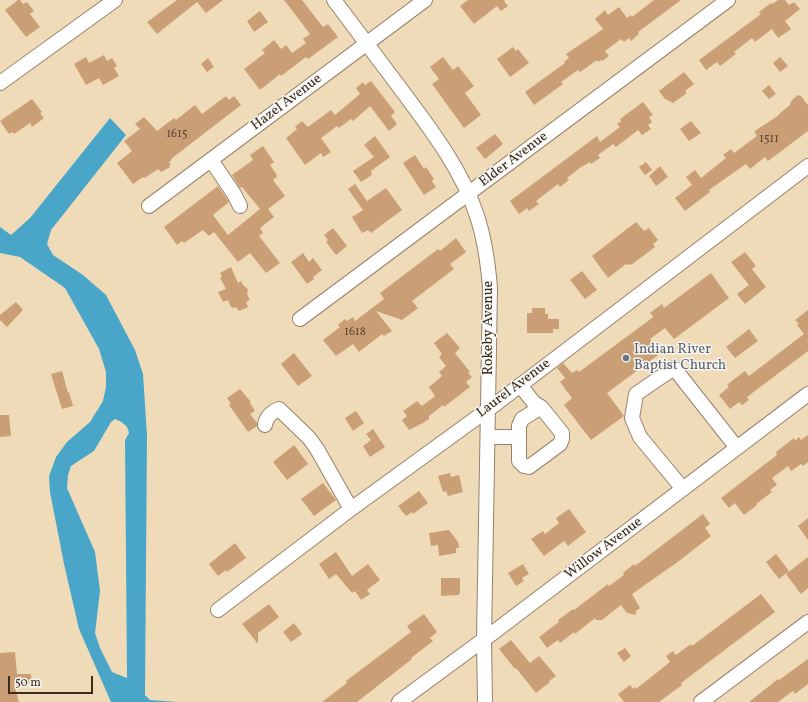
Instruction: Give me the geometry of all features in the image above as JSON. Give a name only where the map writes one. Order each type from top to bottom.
[{"type":"street","points":[[0,83],[115,0]]},
{"type":"street","name":"Rokeby Avenue","points":[[334,0],[440,144],[456,170],[468,194],[482,235],[488,266],[490,288],[484,702]]},
{"type":"street","name":"Hazel Avenue","points":[[149,206],[425,0]]},
{"type":"street","name":"Elder Avenue","points":[[300,319],[728,0]]},
{"type":"street","points":[[211,160],[234,194],[240,206]]},
{"type":"street","name":"Laurel Avenue","points":[[218,610],[351,509],[520,386],[808,166]]},
{"type":"street","points":[[683,489],[640,437],[632,418],[636,394],[674,368],[737,448]]},
{"type":"street","points":[[520,386],[534,404],[541,407],[562,433],[560,444],[529,467],[524,466],[519,461],[519,426],[522,419],[541,407]]},
{"type":"street","name":"Willow Avenue","points":[[399,702],[484,640],[808,394]]},
{"type":"street","points":[[265,425],[266,420],[273,412],[279,409],[309,438],[317,449],[351,509]]},
{"type":"street","points":[[488,437],[519,437]]},
{"type":"street","points":[[701,702],[808,622]]},
{"type":"street","points":[[484,702],[489,702]]},
{"type":"water","points":[[110,118],[126,135],[51,230],[47,244],[53,255],[83,275],[106,295],[135,350],[143,374],[147,435],[145,695],[150,700],[177,702],[111,702],[79,629],[64,564],[50,492],[49,476],[56,457],[67,442],[90,422],[103,401],[106,387],[106,372],[99,349],[65,288],[20,257],[0,253],[0,227],[11,235],[30,218]],"holes":[[[115,419],[126,426],[129,433],[125,440],[127,678],[112,672],[100,648],[95,633],[100,591],[95,552],[67,488],[68,475],[71,466],[94,451],[111,422]]]},
{"type":"building","points":[[20,0],[23,4],[27,2],[34,11],[30,14],[40,27],[26,37],[5,10]]},
{"type":"building","points":[[177,0],[223,0],[206,13],[197,2],[157,34],[147,22]]},
{"type":"building","points":[[284,0],[302,0],[323,27],[328,24],[338,37],[308,59],[306,57],[281,76],[280,74],[260,90],[244,69],[265,53],[262,50],[274,40],[281,49],[286,45],[292,53],[306,43],[303,39],[310,34]]},
{"type":"building","points":[[468,0],[505,0],[504,1],[508,6],[501,11],[497,6],[474,24],[460,6]]},
{"type":"building","points":[[654,0],[681,0],[638,32],[639,34],[631,41],[629,38],[624,42],[621,39],[605,51],[609,56],[602,61],[601,60],[598,62],[597,60],[580,72],[578,70],[561,82],[563,84],[534,105],[525,92],[565,63],[564,62],[569,58],[566,54],[603,29],[595,19],[605,10],[608,15],[619,7],[627,18],[631,15],[632,17]]},
{"type":"building","points":[[778,0],[785,0],[789,5],[794,2],[800,9],[785,21],[791,29],[778,38],[772,29],[755,42],[752,38],[734,52],[736,54],[720,66],[717,62],[706,70],[699,60],[761,14],[759,12],[771,3],[772,4]]},
{"type":"building","points":[[260,11],[268,22],[254,32],[247,21]]},
{"type":"building","points":[[513,47],[516,51],[518,49],[529,63],[510,77],[497,59]]},
{"type":"building","points":[[104,55],[107,61],[112,58],[117,66],[114,68],[119,76],[103,85],[99,78],[86,85],[74,64],[86,57],[89,63]]},
{"type":"building","points":[[443,57],[453,70],[458,66],[474,86],[465,93],[481,115],[464,128],[432,84],[439,79],[430,67]]},
{"type":"building","points":[[780,57],[788,66],[780,72],[773,63]]},
{"type":"building","points":[[208,58],[214,67],[207,72],[201,64]]},
{"type":"building","points":[[684,72],[694,84],[685,91],[687,93],[673,103],[665,99],[659,91]]},
{"type":"building","points":[[371,81],[395,112],[391,116],[397,124],[389,131],[370,106],[353,121],[351,119],[339,128],[337,126],[321,138],[331,152],[323,157],[321,153],[305,165],[286,138],[297,129],[295,127],[302,121],[308,127],[331,110],[335,115],[360,94],[356,88],[363,82],[365,85]]},
{"type":"building","points":[[769,85],[776,94],[769,99],[762,91]]},
{"type":"building","points":[[798,95],[801,96],[808,105],[808,131],[768,161],[765,157],[750,169],[746,164],[709,190],[710,192],[685,211],[675,198],[692,185],[686,177],[695,170],[701,178],[726,158],[723,155],[731,149],[734,153],[757,136],[755,131],[779,115]]},
{"type":"building","points":[[226,96],[229,100],[234,96],[241,105],[171,159],[172,160],[169,162],[171,164],[169,166],[170,167],[161,172],[158,169],[133,184],[117,163],[132,151],[124,141],[140,129],[135,124],[144,117],[157,131],[174,118],[176,120],[195,105],[202,114]]},
{"type":"building","points":[[32,99],[42,112],[40,113],[44,118],[32,127],[30,123],[14,134],[12,132],[9,134],[0,121]]},
{"type":"building","points":[[643,102],[653,115],[649,117],[652,122],[648,125],[651,129],[642,135],[638,130],[616,147],[613,144],[598,155],[600,158],[591,164],[590,162],[581,167],[567,178],[569,180],[560,187],[558,184],[536,201],[539,204],[529,211],[527,208],[519,214],[510,201],[597,136],[600,142],[620,127],[617,124],[621,121],[620,119]]},
{"type":"building","points":[[691,121],[701,133],[689,141],[680,129]]},
{"type":"building","points":[[495,134],[503,144],[485,159],[476,148]]},
{"type":"building","points":[[375,136],[390,157],[371,171],[372,175],[361,182],[353,171],[374,157],[364,145]]},
{"type":"building","points":[[263,146],[274,162],[270,165],[277,177],[273,180],[285,196],[268,209],[274,217],[260,228],[263,233],[259,236],[280,263],[266,273],[250,253],[238,262],[214,232],[209,236],[203,230],[184,243],[182,241],[177,245],[164,227],[218,186],[229,202],[213,215],[228,235],[260,209],[242,187],[240,188],[232,175],[253,160],[250,155]]},
{"type":"building","points":[[415,155],[424,169],[426,167],[434,179],[432,181],[436,187],[424,195],[403,163]]},
{"type":"building","points":[[646,162],[652,170],[645,175],[639,167]]},
{"type":"building","points":[[660,166],[668,177],[656,186],[649,176]]},
{"type":"building","points":[[355,184],[367,201],[386,188],[402,210],[371,233],[368,230],[362,233],[352,217],[363,210],[348,189]]},
{"type":"building","points":[[636,222],[644,231],[649,228],[658,240],[653,244],[655,247],[631,265],[626,264],[608,278],[592,256]]},
{"type":"building","points":[[333,228],[347,246],[336,255],[326,242],[328,240],[324,235]]},
{"type":"building","points":[[456,238],[466,252],[450,264],[454,269],[412,301],[418,308],[402,320],[376,311],[392,331],[384,336],[382,334],[359,352],[353,344],[336,356],[323,340],[340,327],[338,325],[345,319],[347,321],[353,317],[355,321],[384,299],[380,293],[438,249],[440,251]]},
{"type":"building","points":[[745,252],[756,266],[752,269],[766,287],[745,304],[737,294],[749,285],[731,262]]},
{"type":"building","points":[[303,253],[309,262],[313,258],[322,270],[307,284],[291,262]]},
{"type":"building","points":[[231,267],[238,283],[241,281],[248,289],[247,294],[250,300],[246,302],[248,307],[239,311],[236,307],[231,307],[228,300],[223,302],[218,292],[226,289],[220,278],[222,277],[220,273]]},
{"type":"building","points":[[582,271],[597,290],[585,299],[570,280]]},
{"type":"building","name":"Indian River Baptist Church","points":[[711,273],[729,298],[674,339],[665,328],[650,339],[661,353],[607,393],[624,416],[591,440],[564,405],[572,398],[560,382],[565,378],[557,368],[563,363],[572,373],[577,370],[579,372],[652,318],[653,316],[650,313],[662,304],[664,308]]},
{"type":"building","points":[[16,302],[23,310],[7,327],[0,320],[0,315]]},
{"type":"building","points":[[532,308],[545,308],[545,314],[548,314],[548,319],[559,319],[559,329],[553,329],[553,333],[527,333],[527,313],[532,313]]},
{"type":"building","points":[[808,310],[808,351],[747,397],[749,400],[742,405],[739,402],[730,409],[719,395],[729,387],[727,385],[745,371],[749,376],[804,334],[797,325],[799,324],[795,320]]},
{"type":"building","points":[[749,329],[758,341],[735,358],[726,347]]},
{"type":"building","points":[[447,333],[460,348],[455,353],[470,372],[468,373],[472,377],[466,382],[470,387],[444,407],[443,405],[429,416],[429,419],[409,430],[402,420],[407,416],[403,411],[417,401],[422,406],[435,396],[429,387],[442,376],[439,372],[446,366],[439,357],[442,354],[434,343]]},
{"type":"building","points":[[294,353],[312,376],[298,386],[281,364]]},
{"type":"building","points":[[62,371],[73,406],[62,409],[51,374]]},
{"type":"building","points":[[240,389],[251,402],[250,403],[255,411],[250,414],[257,423],[257,426],[248,432],[229,405],[231,404],[227,398]]},
{"type":"building","points":[[356,411],[364,423],[353,431],[345,418]]},
{"type":"building","points":[[0,415],[9,415],[11,436],[0,437]]},
{"type":"building","points":[[373,429],[385,447],[370,457],[363,446],[371,440],[366,434]]},
{"type":"building","points":[[808,435],[808,462],[803,466],[801,464],[791,471],[788,466],[772,478],[777,485],[770,490],[772,492],[744,515],[735,503],[729,508],[721,498],[777,455],[776,452],[794,438],[795,441],[799,437],[801,440]]},
{"type":"building","points":[[294,445],[308,464],[287,480],[273,462]]},
{"type":"building","points":[[450,473],[451,477],[459,475],[463,492],[448,496],[446,491],[443,492],[438,476]]},
{"type":"building","points":[[323,483],[336,500],[314,516],[301,499]]},
{"type":"building","points":[[419,491],[428,503],[413,514],[412,512],[406,516],[398,506]]},
{"type":"building","points":[[569,509],[586,532],[568,546],[564,541],[544,556],[531,539],[543,531],[545,534],[559,523],[556,518]]},
{"type":"building","points":[[703,514],[710,524],[705,528],[711,536],[679,561],[632,594],[640,608],[636,611],[636,615],[627,613],[621,605],[602,620],[596,620],[595,618],[575,634],[574,632],[560,643],[558,640],[547,648],[539,637],[559,622],[558,620],[573,609],[574,610],[608,584],[609,586],[624,575],[623,573],[634,564],[635,566]]},
{"type":"building","points":[[808,518],[808,540],[798,526]]},
{"type":"building","points":[[449,530],[458,542],[459,548],[456,548],[456,553],[439,556],[438,545],[431,546],[429,533]]},
{"type":"building","points":[[235,543],[246,558],[227,572],[226,570],[218,576],[209,564]]},
{"type":"building","points":[[336,552],[352,576],[368,564],[380,580],[367,590],[370,594],[361,600],[355,591],[352,593],[336,574],[329,579],[319,564]]},
{"type":"building","points":[[776,554],[789,571],[779,579],[766,562]]},
{"type":"building","points":[[808,557],[808,588],[801,594],[786,574]]},
{"type":"building","points":[[523,564],[529,574],[522,578],[524,581],[516,586],[508,573]]},
{"type":"building","points":[[441,578],[460,578],[459,595],[441,596]]},
{"type":"building","points":[[761,594],[775,612],[681,683],[682,685],[659,702],[624,702],[618,694],[630,685],[633,689],[635,687],[636,689],[670,662],[666,656],[673,651],[676,655],[691,644],[692,646]]},
{"type":"building","points":[[269,604],[279,617],[258,633],[258,644],[242,624]]},
{"type":"building","points":[[424,614],[437,632],[430,638],[433,641],[357,702],[322,702],[347,683],[346,681],[411,632],[407,626]]},
{"type":"building","points":[[294,623],[302,634],[291,642],[283,632]]},
{"type":"building","points":[[511,640],[530,663],[539,656],[556,676],[536,693],[499,649]]},
{"type":"building","points":[[625,648],[631,656],[624,662],[617,653]]},
{"type":"building","points":[[15,652],[17,674],[31,674],[32,683],[14,684],[19,702],[0,702],[0,653]]},
{"type":"building","points":[[808,659],[808,684],[795,694],[793,691],[778,702],[749,702],[778,679],[779,680]]},
{"type":"place","name":"Indian River Baptist Church","points":[[626,358]]}]
